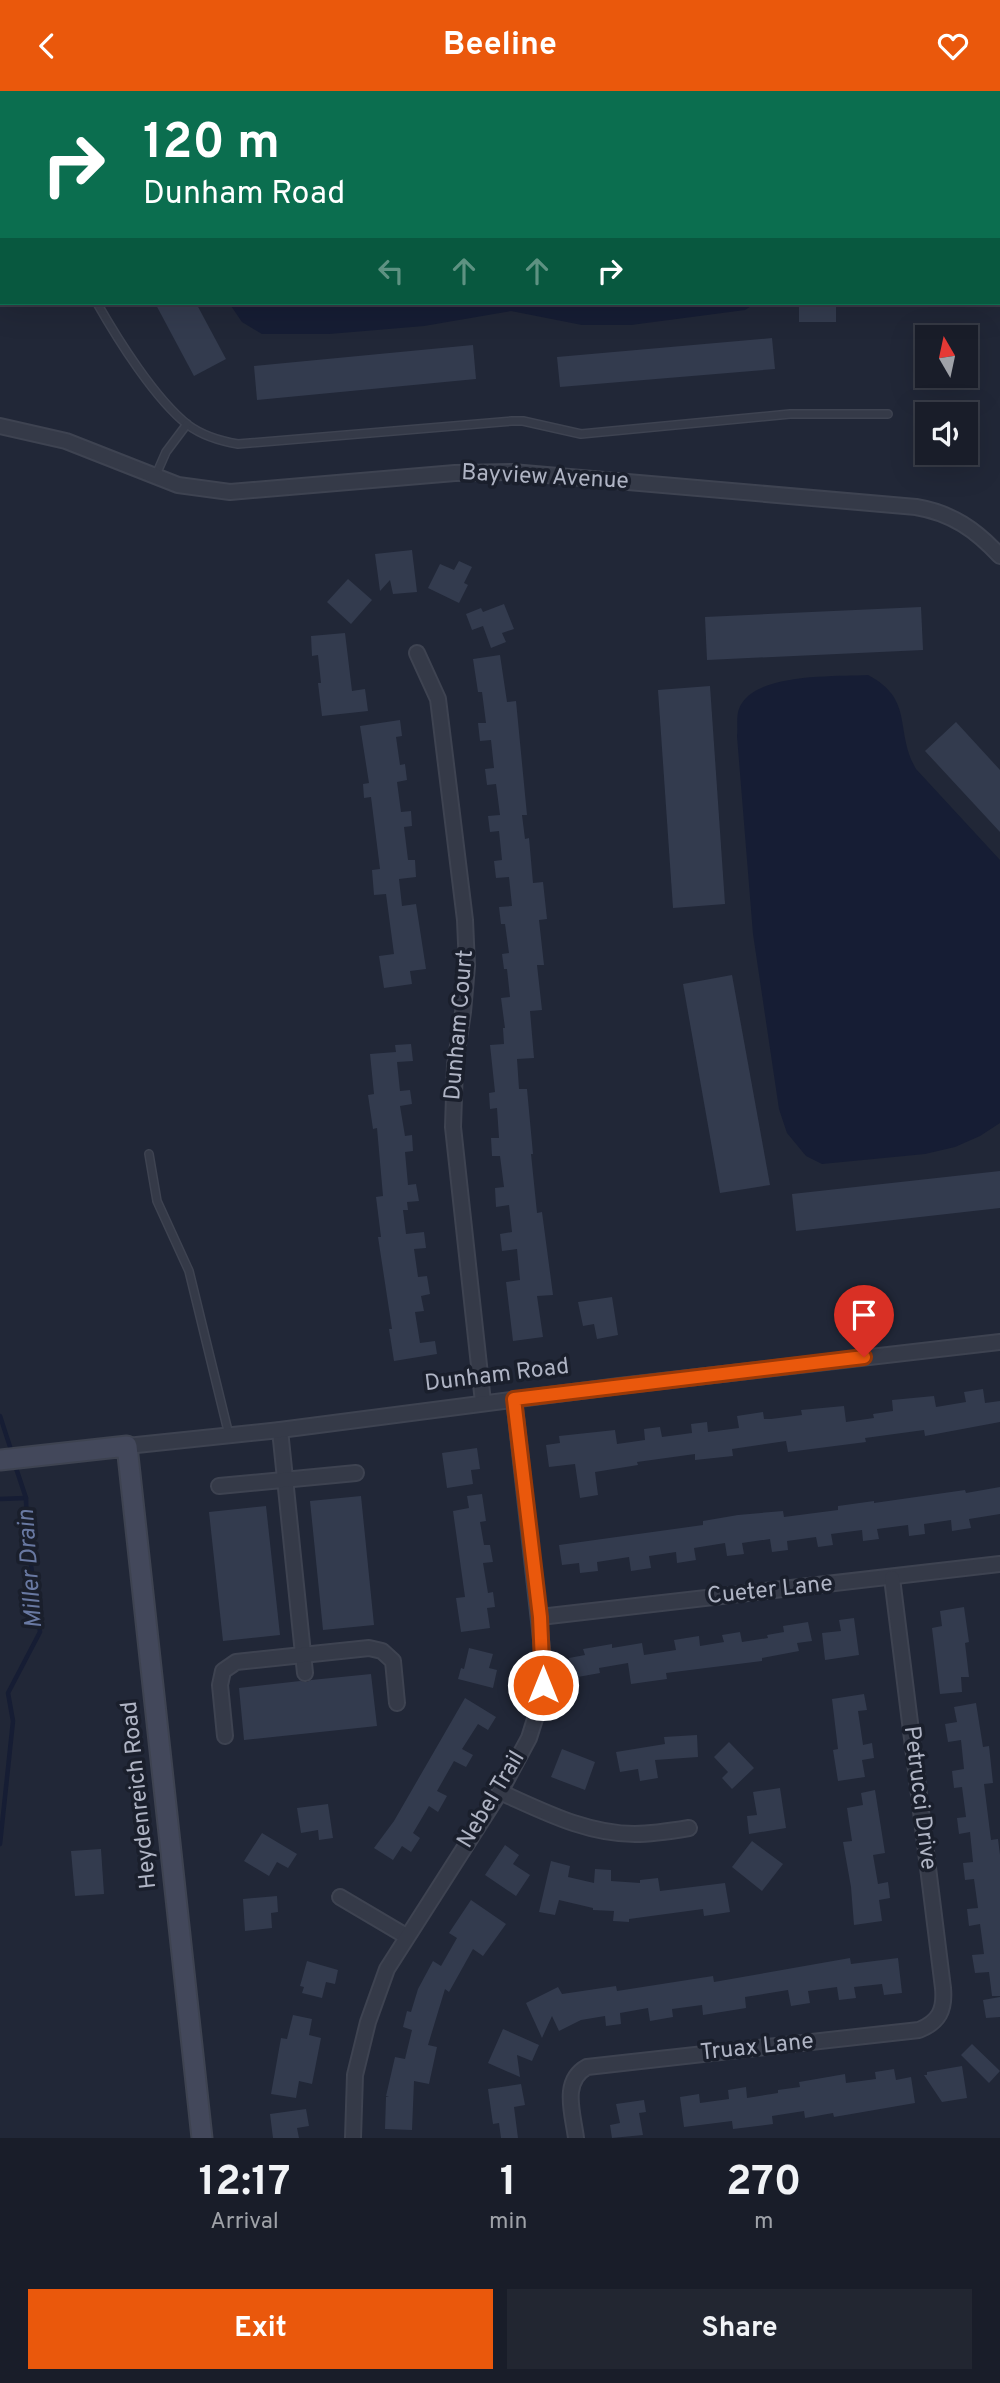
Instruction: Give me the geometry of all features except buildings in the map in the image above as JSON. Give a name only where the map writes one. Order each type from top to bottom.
[{"type":"street","name":"Bayview Avenue","points":[[0,426],[66,440],[178,485],[230,492],[466,472],[512,472],[902,505],[930,509],[954,518],[976,533],[1000,556]]},
{"type":"street","name":"Dunham Court","points":[[417,653],[438,699],[465,920],[466,975],[455,1065],[453,1127],[483,1402]]},
{"type":"street","name":"Dunham Road","points":[[3,1460],[280,1430],[483,1402],[1000,1342]]},
{"type":"street","name":"Nebel Trail","points":[[353,2138],[355,2075],[360,2049],[387,1969],[500,1791],[529,1738],[540,1703],[543,1670],[540,1617],[514,1399]]},
{"type":"street","points":[[280,1430],[305,1673]]},
{"type":"street","name":"Heydenreich Road","points":[[127,1446],[202,2138]]},
{"type":"street","points":[[219,1486],[356,1473]]},
{"type":"street","name":"Cueter Lane","points":[[540,1617],[1000,1564]]},
{"type":"street","name":"Petrucci Drive","points":[[892,1578],[943,1988],[944,1999],[939,2017]]},
{"type":"street","points":[[225,1736],[220,1685],[223,1671],[236,1662],[369,1649],[382,1651],[393,1661],[397,1703]]},
{"type":"street","points":[[500,1791],[557,1818],[596,1830],[633,1834],[689,1828]]},
{"type":"street","points":[[340,1897],[406,1936]]},
{"type":"street","name":"Truax Lane","points":[[576,2138],[571,2085],[575,2077],[587,2067],[919,2030],[939,2017]]},
{"type":"lane","points":[[98,305],[156,390],[187,424],[209,437],[238,444],[512,421],[581,433],[790,414],[888,414]]},
{"type":"lane","points":[[155,477],[166,452],[187,424]]},
{"type":"lane","points":[[149,1154],[157,1201],[189,1271],[229,1436]]},
{"type":"water","points":[[230,305],[753,305],[745,310],[631,325],[582,325],[511,311],[424,326],[329,334],[262,334],[242,322]]},
{"type":"water","points":[[868,675],[883,685],[898,705],[916,769],[1000,860],[1000,1123],[955,1147],[925,1154],[822,1164],[806,1156],[787,1133],[779,1109],[753,934],[737,736],[738,715],[747,697],[760,688],[796,679]]},
{"type":"waterway","name":"Miller Drain","points":[[0,1416],[12,1453]]},
{"type":"waterway","name":"Miller Drain","points":[[0,1844],[13,1721],[8,1693],[40,1632],[27,1535],[26,1498],[15,1465]]},
{"type":"waterway","points":[[0,1499],[26,1498]]},
{"type":"route","points":[[543,1685],[540,1617],[514,1399],[864,1357]]}]
